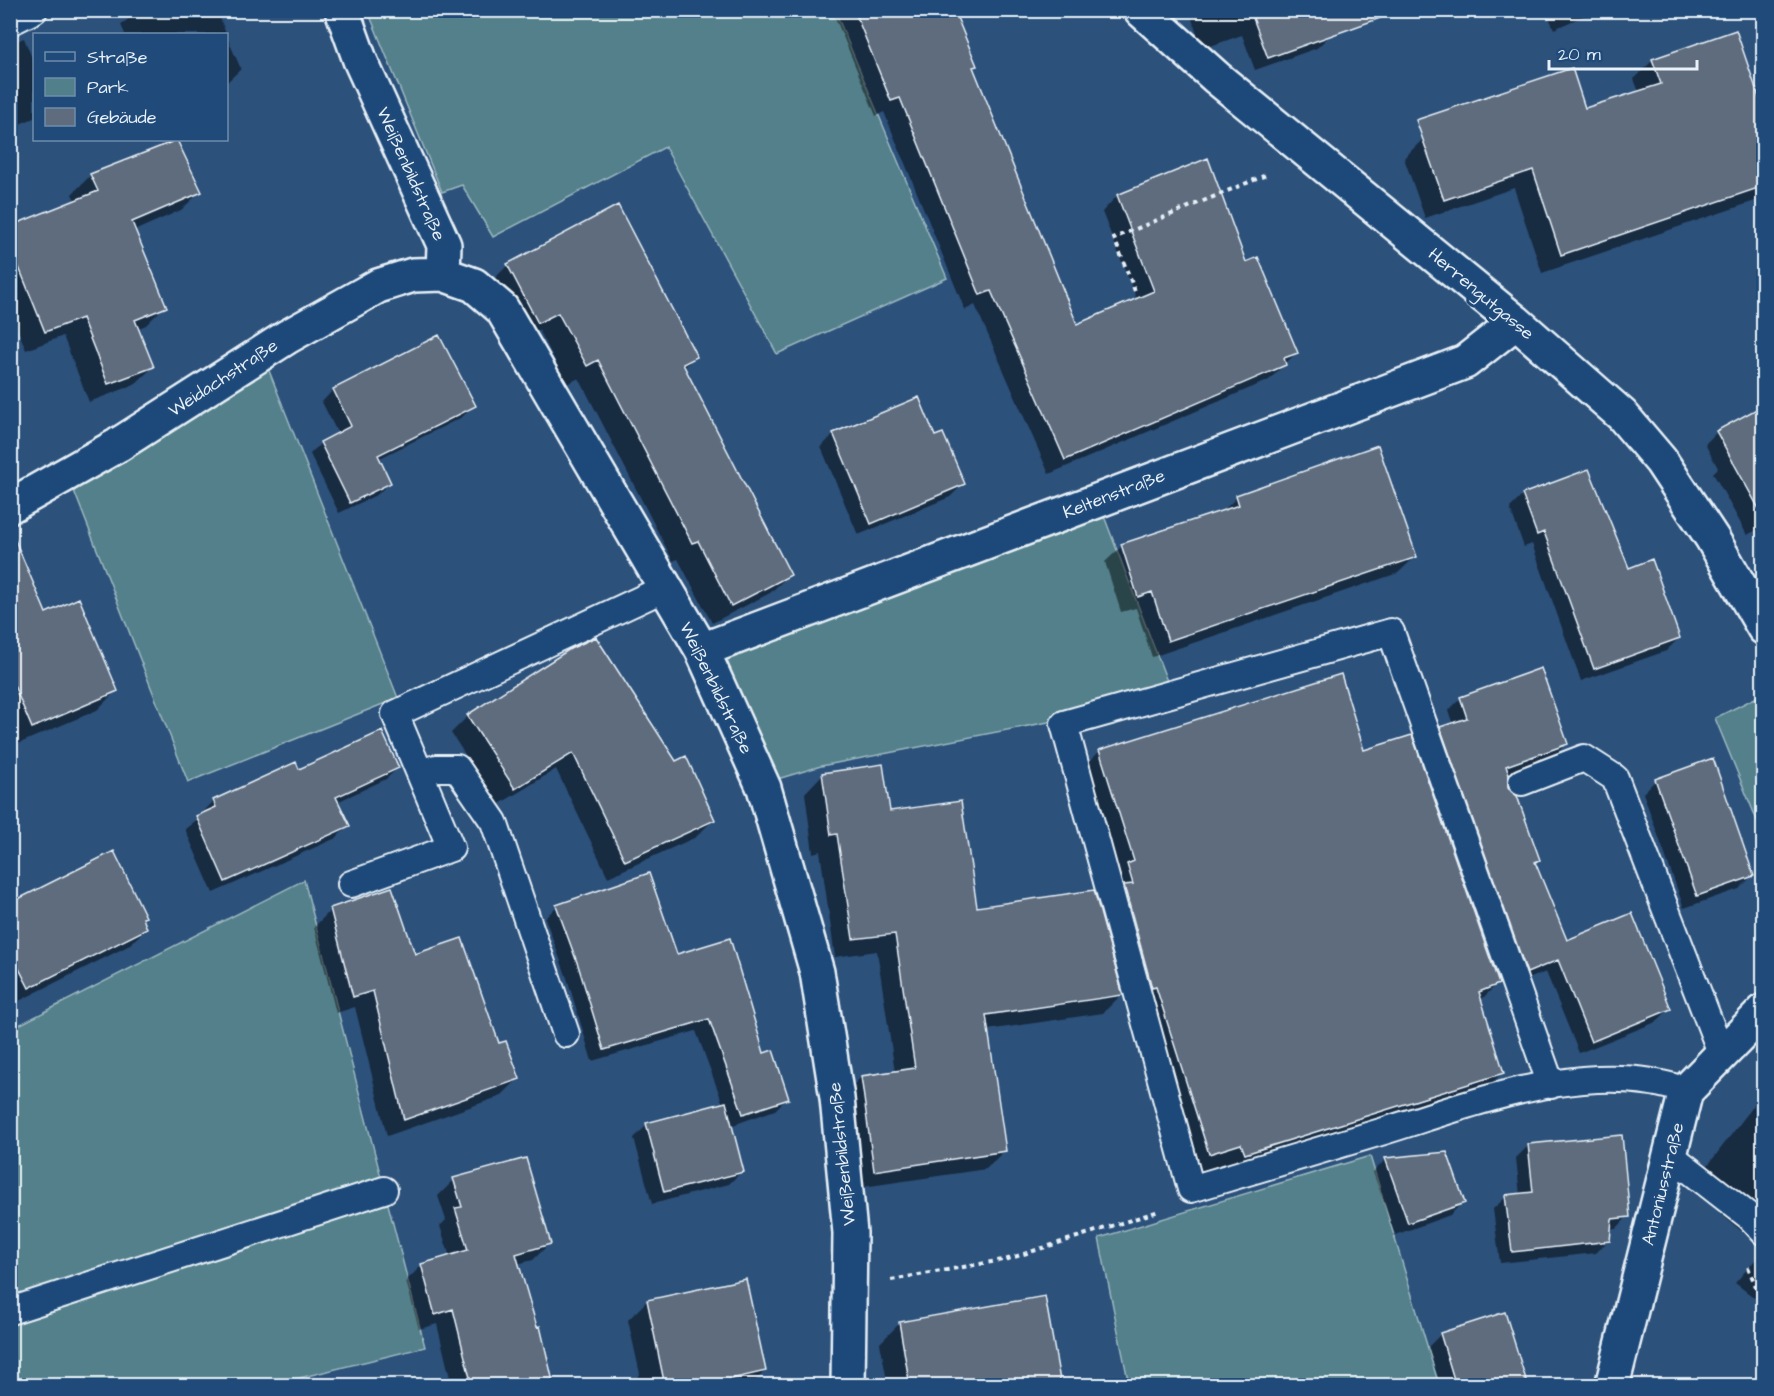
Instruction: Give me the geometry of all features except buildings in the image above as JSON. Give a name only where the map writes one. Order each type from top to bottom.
[{"type":"street","name":"Weißenbildstraße","points":[[342,10],[360,60],[444,245],[443,274],[474,285],[502,309],[702,650],[764,788],[817,972],[837,1098],[850,1233],[848,1386]]},
{"type":"street","name":"Herrengutgasse","points":[[1141,10],[1217,78],[1516,322],[1622,414],[1660,460],[1712,538],[1764,628]]},
{"type":"street","name":"Weidachstraße","points":[[10,506],[118,445],[286,337],[378,286],[413,275],[443,274]]},
{"type":"street","name":"Keltenstraße","points":[[702,650],[1465,362],[1516,322]]},
{"type":"street","points":[[1686,1091],[1764,1011]]},
{"type":"street","name":"Antoniusstraße","points":[[1612,1386],[1686,1091]]},
{"type":"lane","points":[[10,22],[34,10]]},
{"type":"lane","points":[[351,884],[451,848],[395,714],[665,588]]},
{"type":"lane","points":[[1551,1084],[1391,632],[1064,724],[1191,1189],[1514,1091],[1579,1080],[1658,1081],[1686,1091]]},
{"type":"lane","points":[[1522,782],[1584,758],[1615,778],[1722,1055]]},
{"type":"lane","points":[[420,774],[436,768],[457,768],[494,822],[566,1034]]},
{"type":"lane","points":[[1670,1155],[1750,1217],[1764,1232]]},
{"type":"lane","points":[[10,1311],[384,1190]]},
{"type":"path","points":[[1136,291],[1114,238],[1314,156]]},
{"type":"path","points":[[850,1287],[1008,1259],[1172,1207],[1191,1189]]},
{"type":"green space","points":[[368,11],[835,11],[947,278],[777,354],[665,147],[493,237],[462,185],[442,192]]},
{"type":"green space","points":[[264,358],[398,698],[188,782],[69,478]]},
{"type":"green space","points":[[1099,503],[1170,689],[1064,719],[821,766],[764,783],[707,651]]},
{"type":"green space","points":[[1763,694],[1763,835],[1715,718]]},
{"type":"green space","points":[[304,880],[425,1347],[271,1385],[11,1386],[11,1029]]},
{"type":"green space","points":[[1370,1156],[1439,1385],[1129,1385],[1099,1238]]}]
